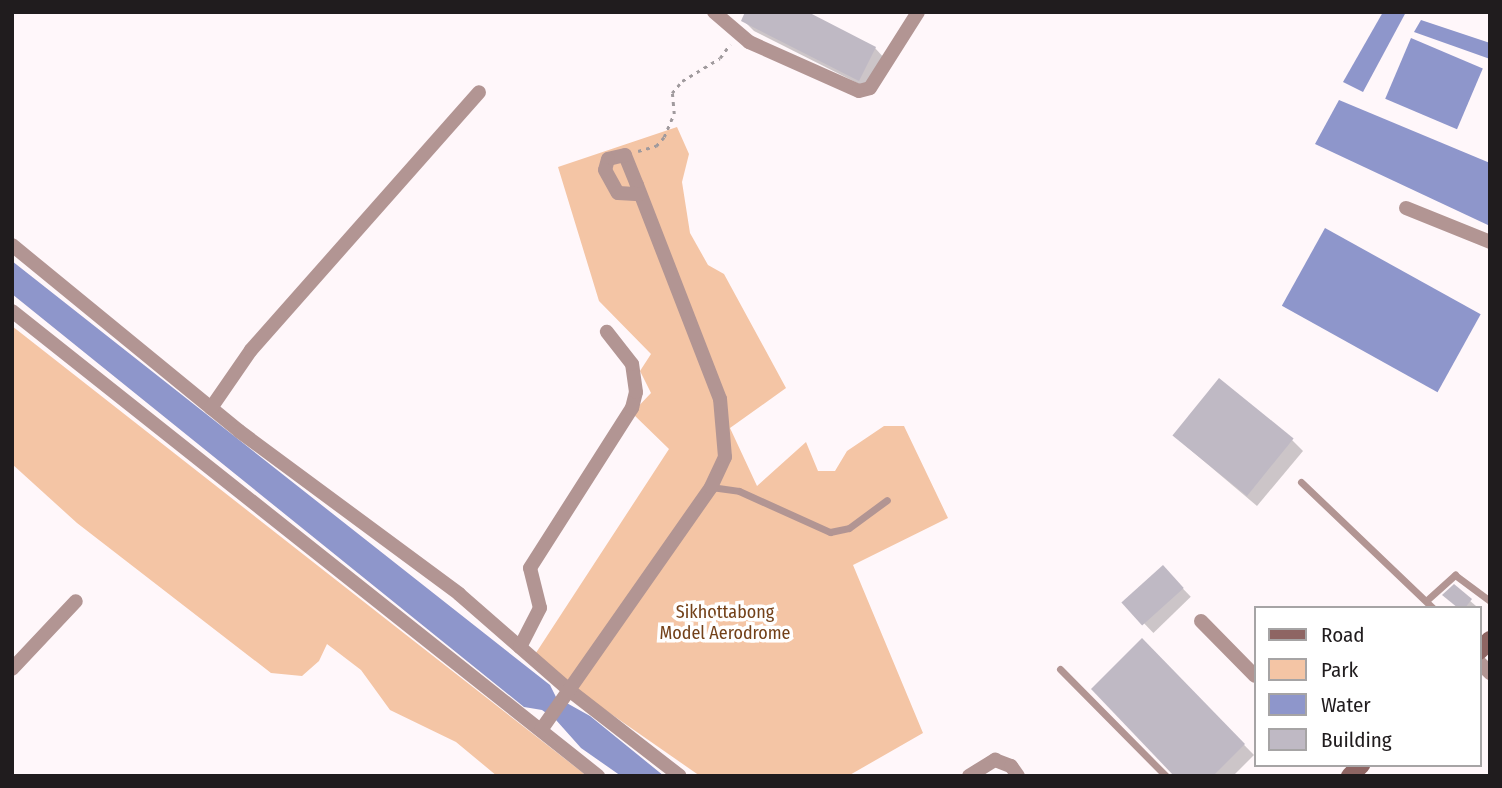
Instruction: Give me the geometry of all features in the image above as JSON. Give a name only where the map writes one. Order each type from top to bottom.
[{"type":"street","points":[[714,12],[738,34],[859,91],[870,88],[918,12]]},
{"type":"street","points":[[211,408],[251,350],[479,92]]},
{"type":"street","points":[[544,726],[710,486],[725,457],[720,399],[625,155],[608,159],[605,170],[618,193],[640,194]]},
{"type":"street","points":[[1406,208],[1490,242]]},
{"type":"street","points":[[12,245],[211,408],[459,594],[520,647],[567,695],[680,776]]},
{"type":"street","points":[[12,311],[544,726],[598,776]]},
{"type":"street","points":[[520,647],[540,608],[530,568],[632,408],[636,392],[632,364],[607,332]]},
{"type":"street","points":[[12,669],[76,601]]},
{"type":"street","points":[[1201,621],[1254,675]]},
{"type":"street","points":[[969,776],[995,760],[1011,766],[1018,776]]},
{"type":"lane","points":[[1301,482],[1432,606]]},
{"type":"lane","points":[[710,486],[739,491],[830,532],[849,528],[887,500]]},
{"type":"lane","points":[[1427,600],[1449,575],[1455,575],[1490,601]]},
{"type":"lane","points":[[1059,669],[1166,776]]},
{"type":"path","points":[[625,155],[656,146],[664,137],[674,114],[672,93],[682,81],[720,58],[738,34]]},
{"type":"green space","name":"Sikhottabong Model Aerodrome","points":[[677,127],[689,154],[682,182],[690,233],[708,265],[724,274],[786,388],[730,428],[757,486],[806,442],[818,471],[835,471],[847,451],[884,426],[904,426],[948,518],[853,565],[923,733],[848,776],[700,776],[532,659],[669,449],[632,413],[651,393],[640,371],[651,354],[599,301],[558,167]]},
{"type":"green space","points":[[12,326],[587,776],[497,776],[456,742],[390,710],[361,670],[327,644],[319,661],[302,676],[271,673],[77,523],[12,464]]},
{"type":"water","points":[[1383,12],[1406,12],[1363,92],[1343,82]]},
{"type":"water","points":[[1421,20],[1490,43],[1490,59],[1414,32]]},
{"type":"water","points":[[1411,38],[1483,68],[1457,129],[1385,99]]},
{"type":"water","points":[[1339,100],[1490,163],[1490,226],[1315,144]]},
{"type":"water","points":[[1325,228],[1481,314],[1438,392],[1282,306]]},
{"type":"water","points":[[12,261],[550,685],[556,697],[590,716],[664,776],[621,776],[581,748],[556,720],[542,710],[524,707],[12,294]]},
{"type":"building","points":[[745,12],[808,12],[876,47],[859,81],[741,21]]},
{"type":"building","points":[[1219,378],[1294,438],[1247,496],[1172,436]]},
{"type":"building","points":[[1163,565],[1184,588],[1142,626],[1121,602]]},
{"type":"building","points":[[1454,584],[1472,599],[1467,606],[1456,606],[1442,595]]},
{"type":"building","points":[[1142,638],[1245,744],[1213,776],[1174,776],[1091,689]]}]
